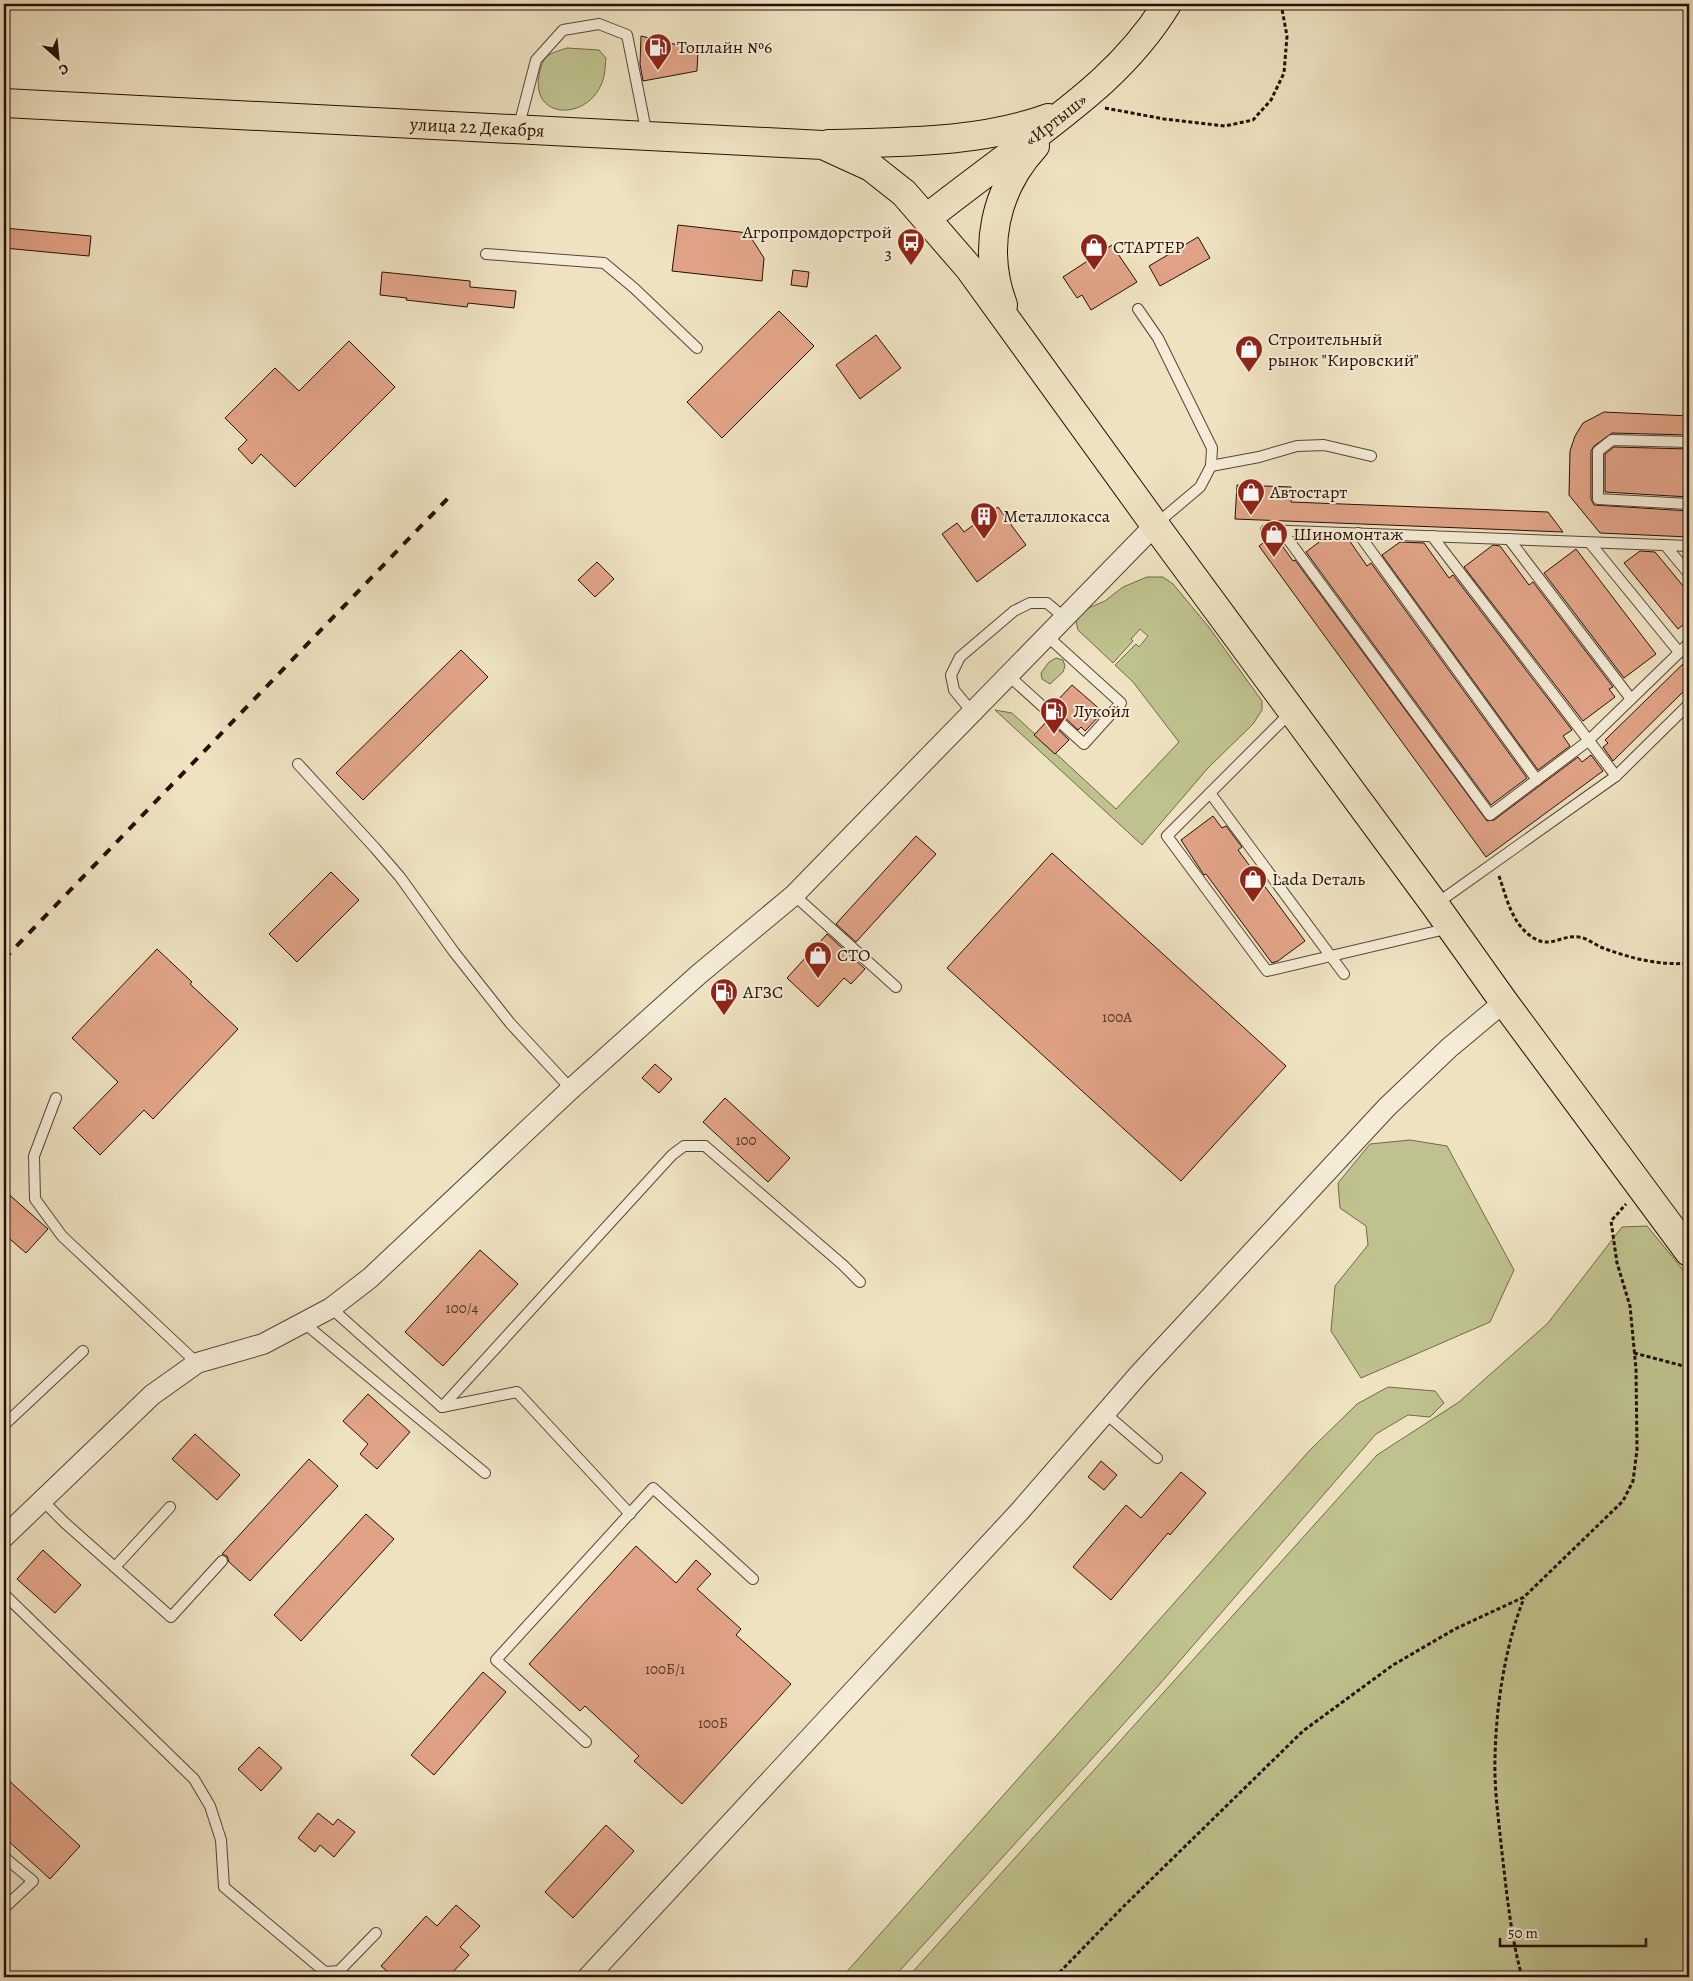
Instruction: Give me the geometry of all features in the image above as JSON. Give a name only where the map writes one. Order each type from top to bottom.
[{"type":"main road","name":"«Иртыш»","points":[[927,218],[1078,103],[1120,65],[1151,29],[1167,4]]},
{"type":"main road","name":"улица 22 Декабря","points":[[4,103],[823,145],[871,167],[904,193],[969,268],[1154,525],[1689,1252]]},
{"type":"main road","points":[[823,145],[909,142],[982,134],[1026,126],[1078,103]]},
{"type":"main road","points":[[1010,325],[1000,296],[994,270],[994,227],[1003,195],[1024,158],[1078,103]]},
{"type":"street","points":[[4,1537],[152,1396],[197,1363],[263,1344],[331,1308],[370,1278],[571,1089],[698,975],[794,895],[973,714],[1154,525]]},
{"type":"street","points":[[588,1977],[1013,1518],[1140,1373],[1387,1107],[1449,1048],[1504,1002]]},
{"type":"lane","points":[[518,130],[536,60],[562,30],[599,24],[627,35],[647,136]]},
{"type":"lane","points":[[486,254],[604,263],[634,288],[697,348]]},
{"type":"lane","points":[[1138,309],[1158,338],[1212,448],[1211,466],[1200,487],[1154,525]]},
{"type":"lane","points":[[1689,442],[1612,440],[1598,451],[1598,499],[1689,504]]},
{"type":"lane","points":[[1211,466],[1259,457],[1297,446],[1324,445],[1371,456]]},
{"type":"lane","points":[[1266,530],[1689,546]]},
{"type":"lane","points":[[1282,531],[1490,815],[1588,741],[1689,643]]},
{"type":"lane","points":[[1358,533],[1537,780]]},
{"type":"lane","points":[[1432,536],[1616,776]]},
{"type":"lane","points":[[1509,539],[1632,699]]},
{"type":"lane","points":[[1590,543],[1679,652]]},
{"type":"lane","points":[[1665,546],[1689,574]]},
{"type":"lane","points":[[973,714],[954,690],[951,675],[960,657],[1014,611],[1030,603],[1047,603],[1065,618]]},
{"type":"lane","points":[[1009,676],[1084,744],[1121,704],[1047,636]]},
{"type":"lane","points":[[1435,905],[1616,776],[1689,704]]},
{"type":"lane","points":[[1292,711],[1168,836],[1232,924],[1268,971],[1451,928]]},
{"type":"lane","points":[[298,764],[382,855],[510,1023],[571,1089]]},
{"type":"lane","points":[[1210,793],[1344,974]]},
{"type":"lane","points":[[794,895],[896,987]]},
{"type":"lane","points":[[56,1098],[34,1156],[35,1198],[62,1236],[197,1363]]},
{"type":"lane","points":[[442,1407],[672,1155],[684,1146],[705,1146],[843,1265],[860,1282]]},
{"type":"lane","points":[[331,1308],[442,1407]]},
{"type":"lane","points":[[304,1323],[484,1474]]},
{"type":"lane","points":[[4,1425],[83,1351]]},
{"type":"lane","points":[[442,1407],[517,1392],[630,1514]]},
{"type":"lane","points":[[1105,1413],[1157,1458]]},
{"type":"lane","points":[[586,1742],[496,1660],[653,1488],[753,1579]]},
{"type":"lane","points":[[42,1500],[64,1524],[171,1617],[222,1561]]},
{"type":"lane","points":[[115,1567],[170,1507]]},
{"type":"lane","points":[[4,1594],[194,1779],[210,1806],[221,1840],[224,1887],[325,1972],[339,1971],[376,1933]]},
{"type":"lane","points":[[4,1857],[33,1881],[4,1908]]},
{"type":"path","points":[[4,16],[12,4]]},
{"type":"path","points":[[1078,103],[1164,119],[1225,126],[1253,120],[1271,100],[1284,73],[1287,36],[1281,4]]},
{"type":"path","points":[[1494,863],[1515,919],[1528,934],[1538,940],[1552,943],[1570,937],[1580,937],[1602,948],[1641,960],[1677,964],[1689,962]]},
{"type":"path","points":[[1056,1977],[1124,1906],[1303,1731],[1393,1665],[1455,1629],[1524,1597],[1623,1502],[1633,1481],[1637,1450],[1634,1353],[1630,1306],[1617,1263],[1611,1221]]},
{"type":"path","points":[[1634,1353],[1680,1365],[1689,1371]]},
{"type":"path","points":[[1522,1977],[1508,1907],[1495,1758],[1502,1687],[1514,1622],[1524,1597]]},
{"type":"green space","points":[[567,48],[599,50],[606,58],[601,85],[593,97],[583,105],[561,110],[551,107],[543,100],[539,90],[539,75],[542,63],[547,56]]},
{"type":"green space","points":[[1147,577],[1163,577],[1173,584],[1208,626],[1262,701],[1262,710],[1253,724],[1208,768],[1142,845],[995,710],[1012,713],[1116,809],[1179,742],[1133,682],[1115,665],[1136,644],[1139,647],[1148,636],[1140,629],[1131,639],[1133,641],[1113,663],[1078,630],[1076,621],[1079,612],[1105,601],[1123,587]]},
{"type":"green space","points":[[1056,658],[1063,660],[1065,666],[1063,672],[1050,684],[1042,679],[1041,673],[1049,662]]},
{"type":"green space","points":[[1410,1140],[1447,1146],[1514,1270],[1490,1322],[1361,1378],[1331,1331],[1335,1286],[1368,1245],[1366,1226],[1340,1208],[1338,1183],[1370,1144]]},
{"type":"green space","points":[[1647,1226],[1689,1277],[1689,1977],[908,1977],[1377,1455],[1459,1402],[1548,1323],[1622,1227]]},
{"type":"green space","points":[[1388,1387],[1435,1391],[1444,1403],[1430,1417],[1408,1415],[1376,1434],[1158,1686],[894,1977],[842,1977],[1310,1450],[1357,1404]]},
{"type":"building","points":[[641,36],[698,50],[697,71],[643,81],[640,64]]},
{"type":"building","points":[[678,225],[748,233],[764,258],[762,281],[672,271]]},
{"type":"building","points":[[4,228],[91,236],[89,256],[4,248]]},
{"type":"building","points":[[1198,237],[1210,258],[1160,286],[1149,266]]},
{"type":"building","points":[[1112,245],[1137,282],[1091,310],[1082,295],[1077,298],[1063,277]]},
{"type":"building","points":[[793,270],[809,272],[807,287],[791,285]]},
{"type":"building","points":[[382,272],[470,281],[470,287],[516,291],[514,308],[468,303],[467,307],[380,295]]},
{"type":"building","points":[[779,311],[814,346],[722,438],[687,402]]},
{"type":"building","points":[[876,335],[901,368],[860,399],[836,365]]},
{"type":"building","points":[[349,341],[395,387],[295,487],[261,454],[252,464],[238,449],[247,440],[225,418],[275,368],[299,391]]},
{"type":"building","points":[[1604,412],[1689,416],[1689,435],[1612,433],[1594,446],[1591,451],[1591,499],[1594,505],[1689,511],[1689,537],[1600,533],[1569,495],[1570,451],[1575,436],[1583,423]]},
{"type":"building","points":[[1614,447],[1689,449],[1689,497],[1605,492],[1605,454]]},
{"type":"building","points":[[1237,485],[1291,487],[1291,502],[1548,512],[1563,532],[1235,519]]},
{"type":"building","name":"Металлокасса","points":[[998,507],[1026,545],[977,582],[942,534],[957,523],[964,532]]},
{"type":"building","points":[[1271,537],[1276,537],[1293,561],[1295,560],[1487,821],[1494,820],[1578,757],[1582,762],[1591,755],[1603,771],[1486,857],[1259,546]]},
{"type":"building","points":[[1323,539],[1349,540],[1367,566],[1371,563],[1527,778],[1491,805],[1306,552]]},
{"type":"building","points":[[1400,542],[1424,543],[1449,578],[1453,575],[1572,730],[1563,736],[1570,746],[1538,770],[1382,555]]},
{"type":"building","points":[[1493,545],[1500,546],[1529,585],[1533,582],[1613,687],[1609,689],[1615,697],[1583,721],[1464,567]]},
{"type":"building","points":[[1576,549],[1656,654],[1624,678],[1544,573]]},
{"type":"building","points":[[1640,551],[1655,552],[1689,593],[1689,620],[1678,629],[1624,563]]},
{"type":"building","points":[[597,562],[614,579],[595,597],[578,580]]},
{"type":"building","points":[[461,650],[488,677],[363,800],[336,773]]},
{"type":"building","points":[[1689,658],[1689,686],[1613,761],[1603,747],[1608,743],[1605,740]]},
{"type":"building","points":[[1072,685],[1103,712],[1085,731],[1081,727],[1078,730],[1057,710],[1059,708],[1055,703]]},
{"type":"building","points":[[1048,720],[1069,740],[1055,754],[1034,735]]},
{"type":"building","points":[[1213,816],[1222,828],[1226,826],[1242,847],[1238,850],[1305,941],[1278,961],[1272,963],[1206,874],[1204,875],[1181,840]]},
{"type":"building","points":[[916,836],[936,854],[856,942],[836,924]]},
{"type":"building","points":[[1052,853],[1286,1066],[1181,1181],[947,968]]},
{"type":"building","points":[[331,872],[359,900],[297,962],[269,934]]},
{"type":"building","points":[[827,934],[865,969],[851,984],[844,978],[818,1007],[787,978]]},
{"type":"building","points":[[157,949],[192,982],[190,984],[238,1029],[153,1119],[144,1110],[100,1155],[73,1128],[118,1082],[72,1038]]},
{"type":"building","points":[[655,1064],[672,1079],[659,1093],[642,1078]]},
{"type":"building","points":[[725,1098],[790,1158],[768,1182],[703,1122]]},
{"type":"building","points":[[4,1190],[48,1229],[26,1253],[4,1234]]},
{"type":"building","points":[[480,1250],[518,1284],[443,1366],[405,1332]]},
{"type":"building","points":[[368,1394],[410,1432],[377,1469],[360,1454],[368,1444],[343,1421]]},
{"type":"building","points":[[195,1434],[240,1475],[217,1500],[172,1459]]},
{"type":"building","points":[[309,1459],[338,1486],[250,1581],[229,1562],[227,1556],[222,1554]]},
{"type":"building","points":[[1101,1461],[1117,1475],[1104,1490],[1088,1477]]},
{"type":"building","points":[[1181,1472],[1206,1493],[1170,1535],[1168,1533],[1111,1600],[1073,1567],[1126,1505],[1141,1518]]},
{"type":"building","points":[[366,1514],[394,1539],[301,1641],[274,1615]]},
{"type":"building","points":[[636,1546],[676,1583],[696,1560],[711,1574],[697,1589],[741,1629],[736,1635],[791,1684],[682,1804],[634,1761],[639,1756],[585,1706],[580,1711],[529,1664]]},
{"type":"building","points":[[43,1550],[81,1585],[55,1613],[17,1579]]},
{"type":"building","points":[[483,1672],[506,1692],[434,1775],[411,1755]]},
{"type":"building","points":[[259,1747],[282,1768],[261,1791],[238,1769]]},
{"type":"building","points":[[4,1776],[80,1846],[50,1879],[4,1837]]},
{"type":"building","points":[[318,1813],[333,1825],[338,1819],[355,1832],[334,1857],[320,1845],[315,1852],[298,1838]]},
{"type":"building","points":[[606,1825],[634,1851],[573,1918],[545,1892]]},
{"type":"building","points":[[456,1905],[480,1926],[460,1947],[469,1955],[448,1977],[394,1977],[381,1966],[426,1916],[437,1926]]},
{"type":"railway","points":[[4,959],[451,495]]},
{"type":"place","name":"Топлайн №6","points":[[658,71]]},
{"type":"place","name":"Агропромдорстрой 3","points":[[911,266]]},
{"type":"place","name":"СТАРТЕР","points":[[1094,271]]},
{"type":"place","name":"Строительный рынок \"Кировский\"","points":[[1249,373]]},
{"type":"place","name":"Автостарт","points":[[1251,516]]},
{"type":"place","name":"Металлокасса","points":[[984,540]]},
{"type":"place","name":"Шиномонтаж","points":[[1274,558]]},
{"type":"place","name":"Лукойл","points":[[1054,735]]},
{"type":"place","name":"Lada Dеталь","points":[[1253,903]]},
{"type":"place","name":"СТО","points":[[818,979]]},
{"type":"place","name":"АГЗС","points":[[724,1016]]}]
